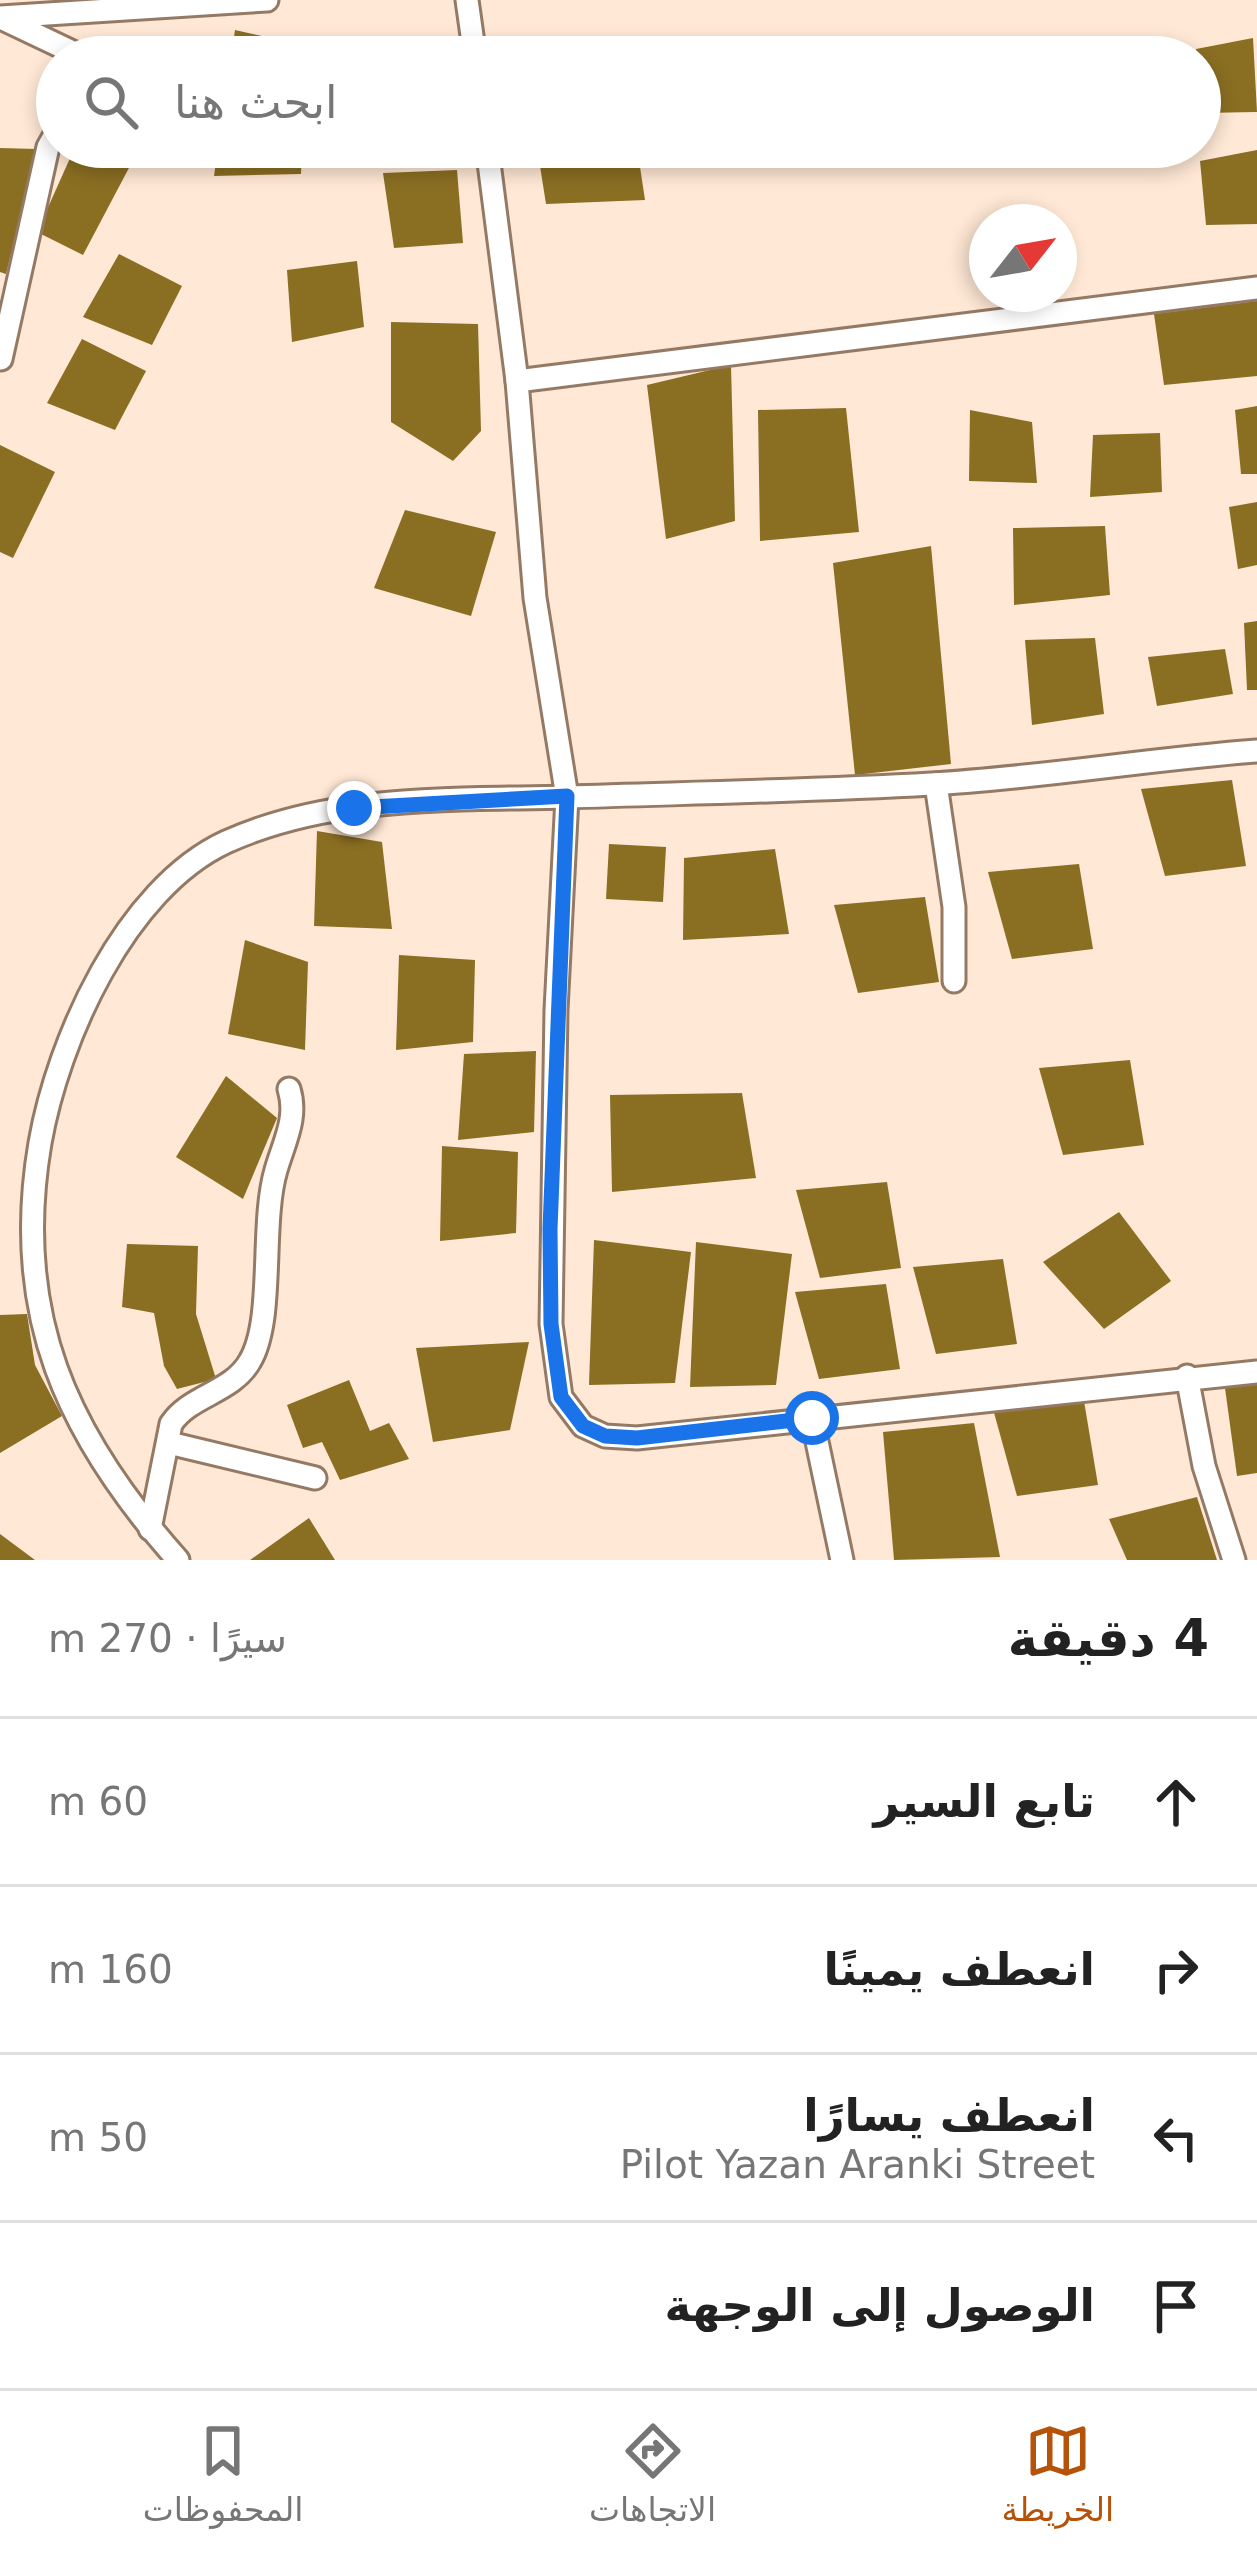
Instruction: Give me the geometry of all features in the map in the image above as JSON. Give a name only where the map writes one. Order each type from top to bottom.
[{"type":"street","points":[[0,17],[267,0]]},
{"type":"street","points":[[467,0],[472,36]]},
{"type":"street","points":[[0,17],[39,36]]},
{"type":"street","points":[[1,359],[43,168]]},
{"type":"street","points":[[490,168],[517,381],[535,598],[567,796],[550,1229],[551,1324],[561,1397],[583,1426],[605,1436],[637,1438],[1257,1372]]},
{"type":"street","points":[[517,381],[1257,288]]},
{"type":"street","points":[[178,1560],[150,1528],[73,1415],[48,1354],[34,1298],[32,1205],[48,1098],[110,957],[177,876],[224,843],[328,809],[936,784],[1257,751]]},
{"type":"street","points":[[936,784],[954,907],[954,981]]},
{"type":"street","points":[[150,1528],[176,1417],[230,1384],[258,1345],[266,1217],[290,1128],[289,1089]]},
{"type":"street","points":[[1187,1376],[1204,1466],[1234,1560]]},
{"type":"street","points":[[812,1418],[842,1560]]},
{"type":"street","points":[[169,1443],[315,1478]]},
{"type":"building","points":[[1253,38],[1257,112],[1221,113],[1221,44]]},
{"type":"building","points":[[0,148],[36,149],[6,274],[0,272]]},
{"type":"building","points":[[1257,150],[1257,224],[1206,225],[1201,168],[1221,168],[1221,157]]},
{"type":"building","points":[[66,168],[129,168],[83,255],[37,232]]},
{"type":"building","points":[[215,168],[301,168],[301,174],[214,176]]},
{"type":"building","points":[[540,168],[640,168],[645,200],[546,204]]},
{"type":"building","points":[[457,170],[463,243],[394,248],[383,173]]},
{"type":"building","points":[[119,254],[182,286],[152,345],[83,317]]},
{"type":"building","points":[[357,261],[364,327],[292,342],[287,270]]},
{"type":"building","points":[[1257,301],[1257,376],[1164,385],[1154,314]]},
{"type":"building","points":[[391,322],[478,324],[481,431],[453,461],[391,422]]},
{"type":"building","points":[[82,339],[146,371],[115,430],[47,403]]},
{"type":"building","points":[[731,365],[735,521],[666,539],[647,385]]},
{"type":"building","points":[[1257,406],[1257,474],[1241,474],[1235,410]]},
{"type":"building","points":[[846,408],[859,532],[760,541],[758,410]]},
{"type":"building","points":[[970,410],[1032,422],[1037,483],[969,481]]},
{"type":"building","points":[[1160,433],[1162,492],[1090,497],[1093,435]]},
{"type":"building","points":[[0,445],[55,472],[13,558],[0,552]]},
{"type":"building","points":[[1257,502],[1257,565],[1238,569],[1229,507]]},
{"type":"building","points":[[405,510],[496,532],[471,616],[374,588]]},
{"type":"building","points":[[1105,526],[1110,595],[1014,605],[1013,528]]},
{"type":"building","points":[[931,546],[951,764],[855,775],[833,563]]},
{"type":"building","points":[[1257,621],[1257,690],[1247,690],[1244,623]]},
{"type":"building","points":[[1095,638],[1104,714],[1032,725],[1025,640]]},
{"type":"building","points":[[1225,649],[1233,694],[1157,706],[1148,657]]},
{"type":"building","points":[[1232,780],[1246,866],[1165,876],[1141,789]]},
{"type":"building","points":[[317,831],[382,842],[392,929],[314,926]]},
{"type":"building","points":[[609,844],[666,847],[663,902],[606,899]]},
{"type":"building","points":[[775,849],[789,934],[683,940],[684,858]]},
{"type":"building","points":[[1079,864],[1093,949],[1012,959],[988,872]]},
{"type":"building","points":[[925,897],[939,982],[858,993],[834,905]]},
{"type":"building","points":[[245,940],[308,962],[305,1050],[228,1034]]},
{"type":"building","points":[[399,955],[475,960],[473,1042],[396,1050]]},
{"type":"building","points":[[536,1051],[534,1132],[458,1140],[464,1054]]},
{"type":"building","points":[[1130,1060],[1144,1145],[1063,1155],[1039,1068]]},
{"type":"building","points":[[226,1076],[277,1118],[243,1199],[176,1157]]},
{"type":"building","points":[[742,1093],[756,1178],[612,1192],[610,1095]]},
{"type":"building","points":[[442,1146],[518,1152],[516,1233],[440,1241]]},
{"type":"building","points":[[887,1182],[901,1268],[820,1278],[796,1190]]},
{"type":"building","points":[[1119,1212],[1171,1281],[1104,1329],[1043,1262]]},
{"type":"building","points":[[594,1240],[691,1252],[675,1383],[589,1385]]},
{"type":"building","points":[[696,1242],[792,1254],[776,1385],[690,1387]]},
{"type":"building","points":[[127,1244],[198,1246],[196,1314],[216,1379],[177,1389],[164,1366],[154,1313],[122,1307]]},
{"type":"building","points":[[1003,1259],[1017,1344],[936,1354],[913,1267]]},
{"type":"building","points":[[886,1284],[900,1369],[819,1379],[795,1292]]},
{"type":"building","points":[[27,1314],[35,1365],[62,1416],[0,1453],[0,1315]]},
{"type":"building","points":[[529,1342],[510,1430],[433,1442],[416,1348]]},
{"type":"building","points":[[349,1380],[370,1431],[389,1423],[409,1459],[340,1480],[322,1442],[303,1448],[287,1405]]},
{"type":"building","points":[[1257,1384],[1257,1473],[1237,1476],[1225,1388]]},
{"type":"building","points":[[1084,1401],[1098,1485],[1017,1496],[993,1409]]},
{"type":"building","points":[[974,1423],[1000,1557],[894,1560],[883,1432]]},
{"type":"building","points":[[1197,1497],[1217,1560],[1127,1560],[1109,1519]]},
{"type":"building","points":[[309,1518],[335,1560],[250,1560]]},
{"type":"building","points":[[0,1534],[35,1560],[0,1560]]},
{"type":"route","points":[[354,808],[567,796],[550,1229],[551,1324],[561,1397],[583,1426],[605,1436],[637,1438],[812,1418]]}]
